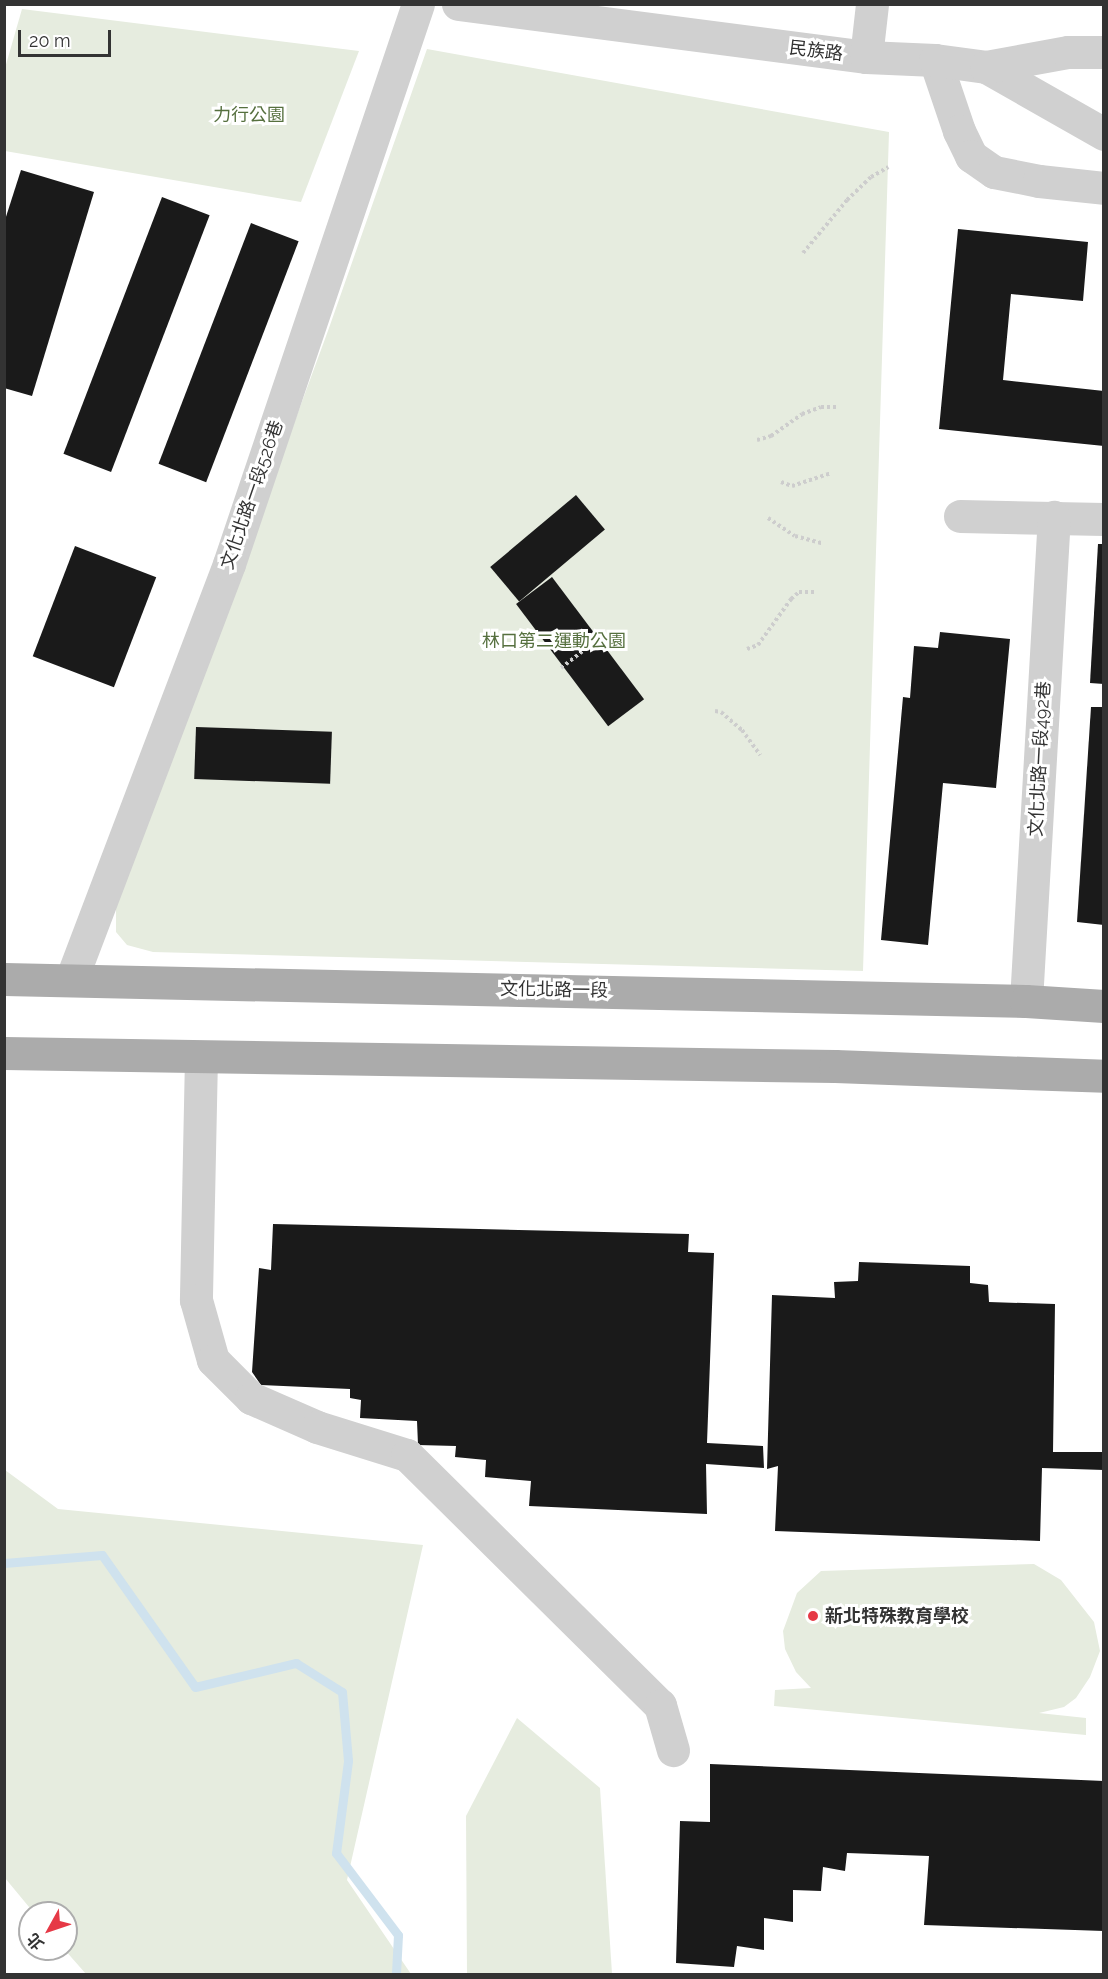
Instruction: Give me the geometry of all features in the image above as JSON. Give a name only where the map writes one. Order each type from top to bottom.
[{"type":"main road","name":"文化北路一段","points":[[4,979],[1026,1001],[1104,1006]]},
{"type":"main road","points":[[4,1053],[835,1066],[1104,1076]]},
{"type":"street","name":"文化北路一段526巷","points":[[71,980],[229,564],[418,4]]},
{"type":"street","name":"民族路","points":[[458,4],[866,57],[934,60],[986,67]]},
{"type":"street","points":[[866,57],[872,4]]},
{"type":"street","points":[[986,67],[1068,52],[1104,52]]},
{"type":"street","points":[[934,60],[958,130],[971,156],[994,172],[1039,182],[1104,188]]},
{"type":"street","points":[[986,67],[1104,134]]},
{"type":"street","points":[[960,516],[1104,519]]},
{"type":"street","name":"文化北路一段492巷","points":[[1026,1001],[1054,517]]},
{"type":"street","points":[[201,1057],[196,1300],[213,1360],[250,1398],[317,1427],[407,1455],[660,1706],[673,1749]]},
{"type":"path","points":[[803,254],[847,200],[871,177],[888,167]]},
{"type":"path","points":[[757,440],[771,436],[784,424],[802,414],[821,407],[838,407]]},
{"type":"path","points":[[781,482],[792,486],[831,473]]},
{"type":"path","points":[[768,518],[795,537],[822,543]]},
{"type":"path","points":[[747,649],[758,645],[791,599],[799,592],[817,592]]},
{"type":"path","points":[[561,668],[602,636]]},
{"type":"path","points":[[715,711],[721,712],[742,730],[760,755]]},
{"type":"green space","name":"力行公園","points":[[22,9],[359,51],[301,202],[5,151],[5,68]]},
{"type":"green space","name":"林口第二運動公園","points":[[427,49],[889,132],[863,971],[153,952],[127,945],[116,932],[116,908],[329,328]]},
{"type":"green space","points":[[5,1470],[58,1509],[423,1545],[347,1880],[411,1974],[86,1974],[75,1961],[78,1961],[78,1901],[24,1901],[5,1878]]},
{"type":"green space","points":[[1034,1564],[1061,1580],[1094,1622],[1100,1651],[1090,1677],[1076,1698],[1064,1707],[1039,1713],[1086,1718],[1086,1735],[774,1706],[775,1690],[811,1688],[796,1672],[785,1649],[783,1631],[797,1593],[821,1571]]},
{"type":"green space","points":[[517,1718],[600,1788],[612,1974],[467,1974],[466,1816]]},
{"type":"building","points":[[21,170],[94,192],[32,396],[4,388],[4,223]]},
{"type":"building","points":[[162,197],[210,215],[111,472],[63,454]]},
{"type":"building","points":[[251,223],[299,241],[206,482],[159,464]]},
{"type":"building","points":[[958,229],[1088,242],[1083,301],[1011,294],[1003,380],[1104,391],[1104,446],[939,429]]},
{"type":"building","points":[[576,495],[605,529],[519,601],[490,567]]},
{"type":"building","points":[[1098,544],[1104,544],[1104,684],[1090,683]]},
{"type":"building","points":[[75,546],[156,577],[114,687],[33,656]]},
{"type":"building","points":[[552,577],[644,699],[608,726],[516,604]]},
{"type":"building","points":[[940,632],[1010,639],[996,788],[943,783],[928,945],[881,940],[903,697],[910,698],[914,646],[938,648]]},
{"type":"building","points":[[1091,707],[1104,707],[1104,925],[1077,922]]},
{"type":"building","points":[[196,727],[332,732],[330,784],[194,779]]},
{"type":"building","points":[[273,1224],[689,1234],[688,1252],[714,1253],[707,1443],[763,1446],[764,1468],[706,1464],[707,1514],[529,1506],[531,1481],[485,1477],[486,1460],[455,1457],[456,1446],[418,1445],[417,1421],[360,1418],[361,1400],[350,1398],[350,1389],[261,1385],[252,1372],[259,1268],[271,1270]]},
{"type":"building","points":[[859,1262],[970,1266],[970,1283],[988,1285],[989,1302],[1055,1304],[1053,1452],[1104,1452],[1104,1470],[1042,1468],[1040,1541],[775,1531],[778,1466],[767,1469],[772,1295],[835,1298],[834,1282],[858,1281]]},
{"type":"building","points":[[710,1764],[1104,1781],[1104,1931],[924,1925],[929,1856],[847,1853],[845,1871],[823,1867],[821,1891],[793,1890],[793,1922],[764,1918],[764,1950],[737,1946],[734,1967],[676,1963],[680,1821],[710,1822]]},
{"type":"waterway","points":[[4,1563],[102,1555],[195,1687],[296,1663],[342,1692],[348,1761],[336,1853],[398,1935],[396,1974]]},
{"type":"place","name":"新北特殊教育學校","points":[[813,1616]]}]
